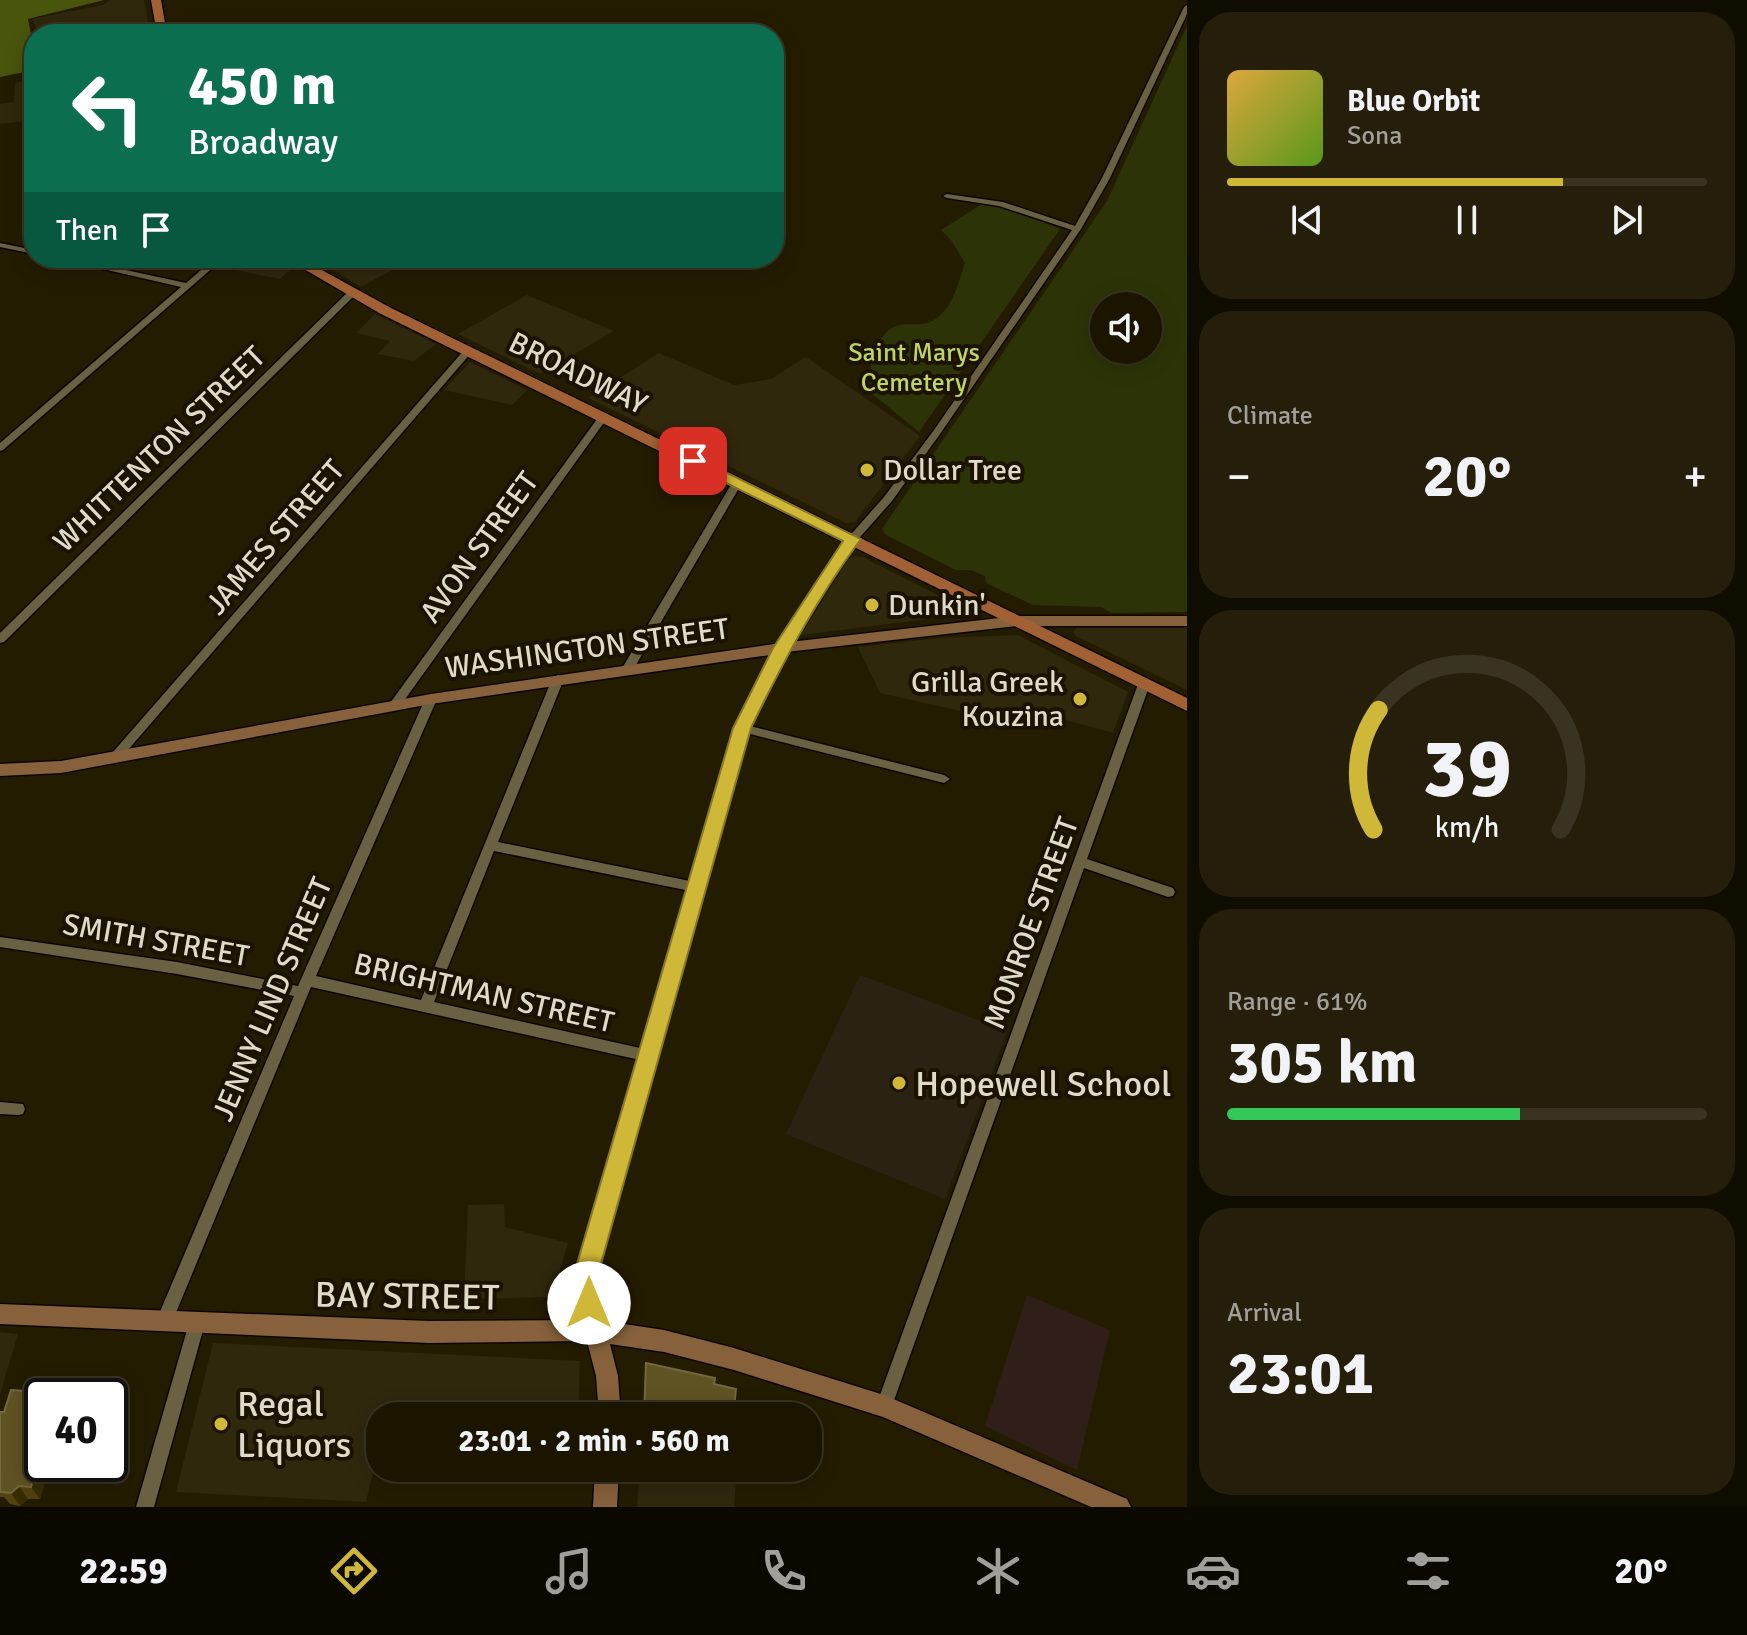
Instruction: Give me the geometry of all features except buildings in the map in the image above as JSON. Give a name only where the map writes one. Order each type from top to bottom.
[{"type":"main road","points":[[156,0],[160,24]]},
{"type":"main road","name":"BROADWAY","points":[[308,268],[468,351],[1187,705]]},
{"type":"street","points":[[610,1402],[611,1384],[589,1303],[589,1264],[742,728],[781,648],[842,551],[888,499],[937,432],[1077,229],[1106,178],[1187,7]]},
{"type":"street","points":[[947,196],[1000,204],[1077,229]]},
{"type":"street","points":[[0,245],[24,250]]},
{"type":"street","points":[[105,268],[187,286]]},
{"type":"street","points":[[0,448],[208,268]]},
{"type":"street","name":"WHITTENTON STREET","points":[[0,639],[352,293]]},
{"type":"street","name":"JAMES STREET","points":[[117,755],[468,351]]},
{"type":"street","name":"AVON STREET","points":[[394,706],[603,417]]},
{"type":"street","points":[[627,670],[737,483]]},
{"type":"street","name":"WASHINGTON STREET","points":[[0,770],[61,767],[431,699],[781,648],[1017,621],[1187,621]]},
{"type":"street","points":[[425,1007],[558,679]]},
{"type":"street","name":"MONROE STREET","points":[[884,1406],[1144,684]]},
{"type":"street","name":"JENNY LIND STREET","points":[[164,1321],[305,986],[431,699]]},
{"type":"street","points":[[742,728],[944,779]]},
{"type":"street","points":[[490,845],[695,887]]},
{"type":"street","points":[[1080,862],[1168,892]]},
{"type":"street","name":"SMITH STREET","points":[[0,942],[305,986]]},
{"type":"street","name":"BRIGHTMAN STREET","points":[[305,986],[425,1007],[649,1056]]},
{"type":"street","points":[[0,1108],[18,1109]]},
{"type":"street","name":"BAY STREET","points":[[0,1314],[429,1332],[597,1331],[700,1350],[884,1406],[1119,1507]]},
{"type":"street","points":[[145,1507],[197,1323]]},
{"type":"street","points":[[605,1507],[606,1482]]},
{"type":"shaded area","points":[[110,0],[144,0],[148,24],[34,24],[32,19],[103,5]]},
{"type":"shaded area","points":[[24,81],[24,121],[0,124],[0,104],[14,102],[15,83]]},
{"type":"shaded area","points":[[226,268],[290,270],[280,279]]},
{"type":"shaded area","points":[[331,268],[396,268],[361,287]]},
{"type":"shaded area","points":[[527,295],[614,331],[540,374],[458,334]]},
{"type":"shaded area","points":[[375,314],[436,344],[414,361],[378,354],[390,341],[356,333]]},
{"type":"shaded area","points":[[659,353],[734,385],[771,379],[806,357],[920,436],[855,522],[846,523],[588,398]]},
{"type":"shaded area","points":[[470,362],[527,390],[512,405],[444,390]]},
{"type":"shaded area","points":[[854,556],[863,557],[965,609],[968,614],[801,635],[848,560]]},
{"type":"shaded area","points":[[1077,628],[1187,628],[1187,690],[1076,636],[1073,632]]},
{"type":"shaded area","points":[[1018,635],[1128,692],[1113,733],[1048,715],[1041,729],[880,693],[858,647],[940,638]]},
{"type":"shaded area","name":"Hopewell School","points":[[860,975],[1007,1031],[945,1199],[786,1134]]},
{"type":"shaded area","points":[[504,1204],[505,1227],[568,1243],[552,1297],[464,1299],[468,1205]]},
{"type":"shaded area","points":[[1027,1295],[1110,1330],[1077,1470],[985,1426]]},
{"type":"shaded area","points":[[0,1332],[18,1334],[0,1394]]},
{"type":"shaded area","points":[[213,1343],[580,1361],[579,1402],[366,1402],[366,1482],[371,1482],[366,1502],[176,1492]]},
{"type":"shaded area","points":[[639,1482],[736,1482],[734,1507],[637,1507]]},
{"type":"green space","points":[[0,0],[104,0],[28,19],[29,24],[24,24],[24,72],[0,77]]},
{"type":"green space","points":[[1187,26],[1187,612],[1111,613],[1102,607],[1033,605],[986,583],[985,576],[971,570],[956,570],[886,535],[882,529],[1107,201]]},
{"type":"green space","name":"Saint Marys Cemetery","points":[[985,202],[1060,229],[919,432],[870,392],[874,354],[889,330],[896,326],[932,321],[948,306],[965,263],[941,230]]},
{"type":"place","name":"Dollar Tree","points":[[867,470]]},
{"type":"place","name":"Dunkin'","points":[[872,605]]},
{"type":"place","name":"Grilla Greek Kouzina","points":[[1080,699]]},
{"type":"place","name":"Hopewell School","points":[[899,1083]]},
{"type":"place","name":"Regal Liquors","points":[[221,1424]]},
{"type":"route","points":[[589,1303],[586,1279],[589,1264],[746,716],[781,648],[842,551],[853,539],[693,461]]}]
